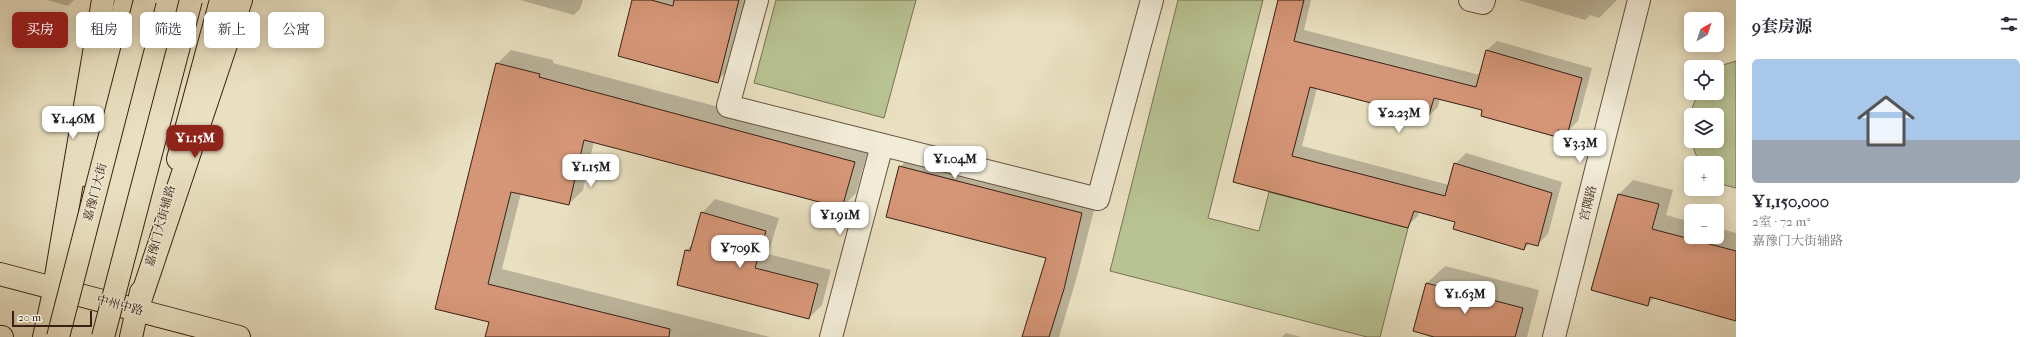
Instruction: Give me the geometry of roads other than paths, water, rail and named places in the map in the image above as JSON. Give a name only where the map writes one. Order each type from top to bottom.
[{"type":"main road","points":[[44,337],[54,288],[103,0]]},
{"type":"main road","points":[[54,288],[126,0]]},
{"type":"main road","name":"嘉豫门大街","points":[[58,337],[145,0]]},
{"type":"main road","points":[[103,337],[190,0]]},
{"type":"main road","name":"嘉豫门大街辅路","points":[[131,337],[221,0]]},
{"type":"main road","points":[[137,310],[241,0]]},
{"type":"main road","name":"中州中路","points":[[0,274],[239,337]]},
{"type":"street","points":[[757,0],[728,106],[1098,198],[1152,0]]},
{"type":"street","points":[[1470,0],[1483,3],[1484,0]]},
{"type":"street","name":"宫隅路","points":[[1554,337],[1639,0]]},
{"type":"street","points":[[832,337],[882,145]]}]
